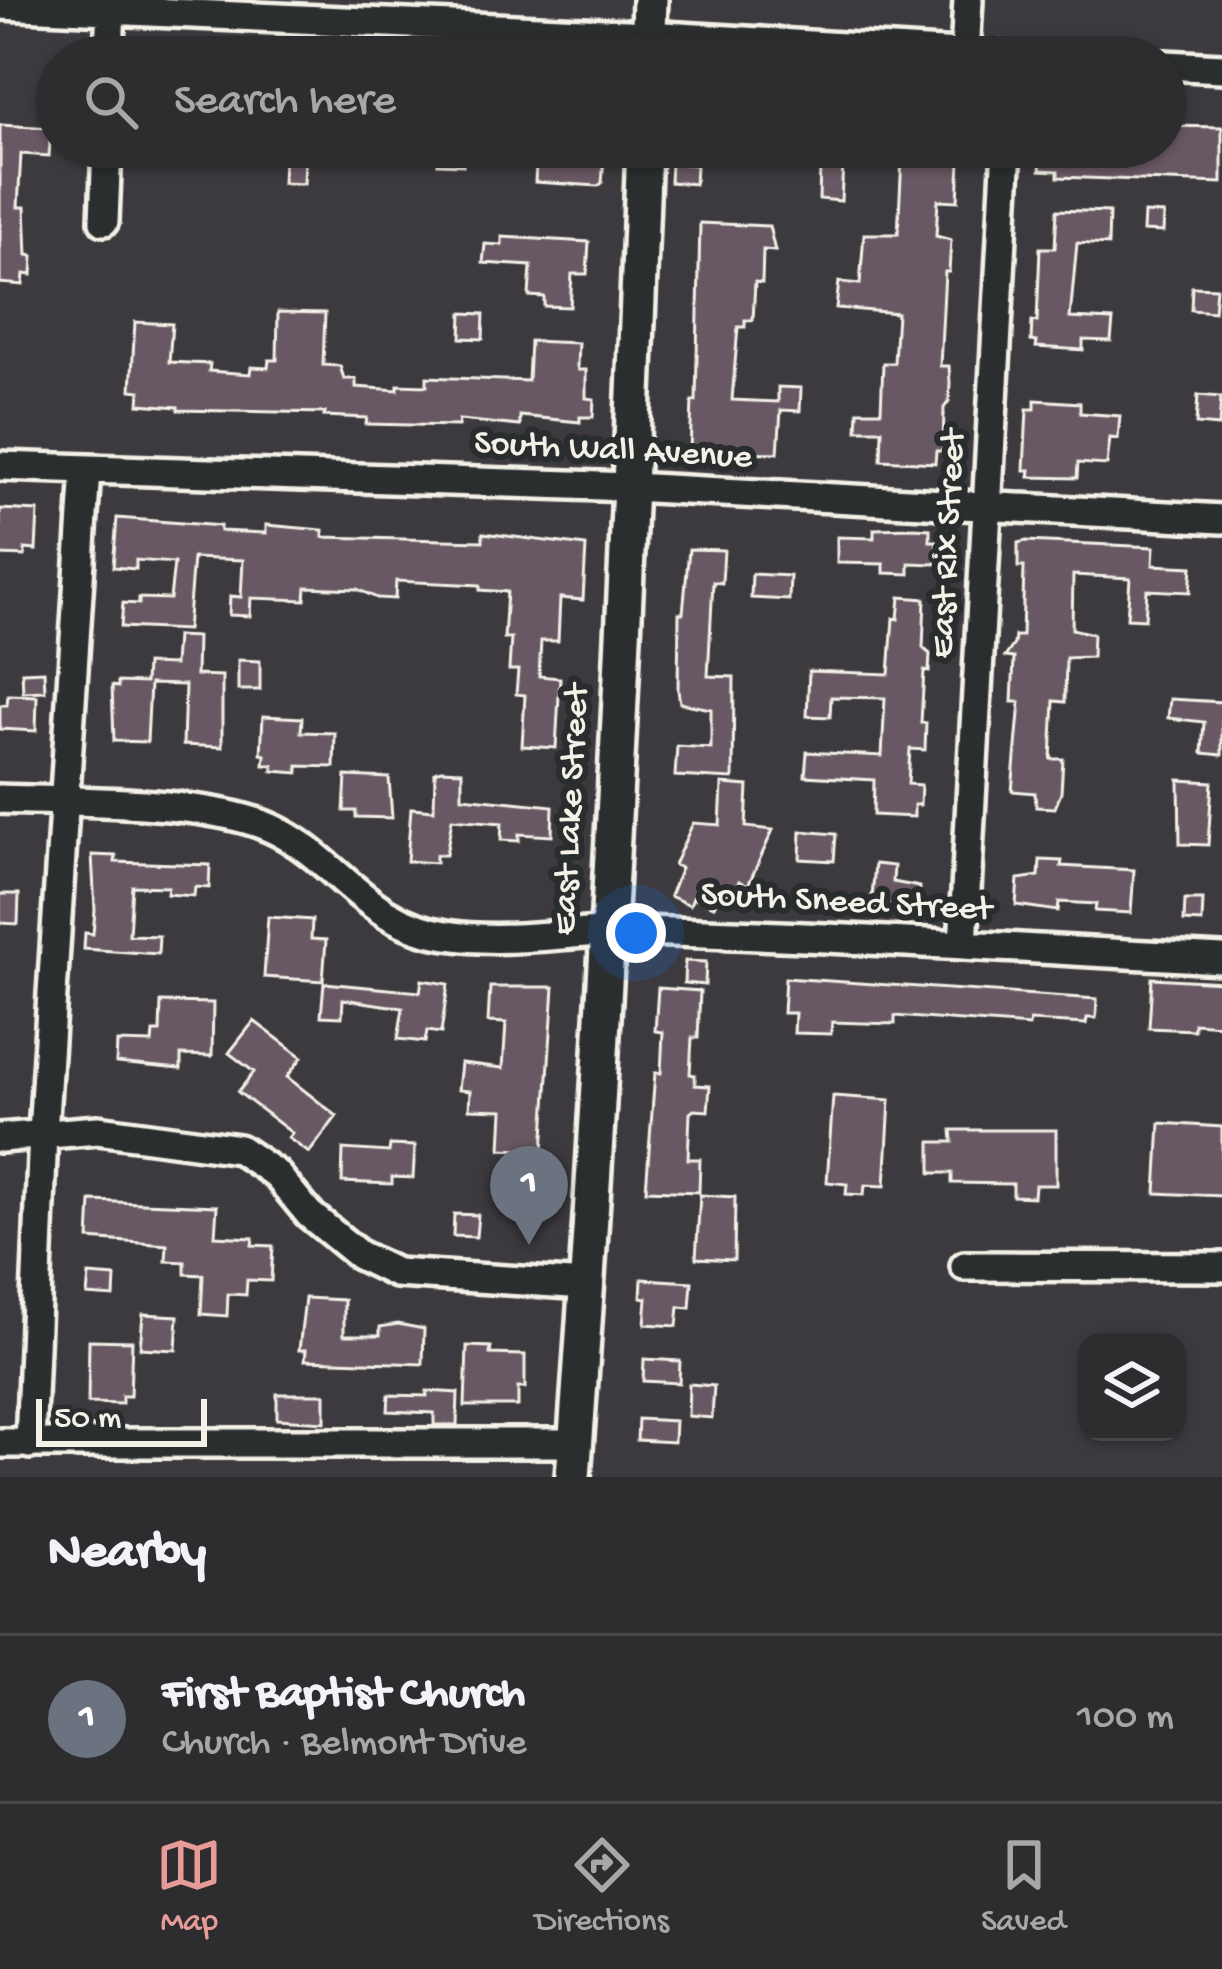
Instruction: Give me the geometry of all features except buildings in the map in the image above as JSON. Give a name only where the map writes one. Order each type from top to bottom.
[{"type":"street","points":[[648,36],[650,0]]},
{"type":"street","points":[[966,36],[968,0]]},
{"type":"street","points":[[0,5],[411,13],[576,36]]},
{"type":"street","points":[[110,36],[111,6]]},
{"type":"street","points":[[1186,66],[1222,68]]},
{"type":"street","points":[[104,221],[105,168]]},
{"type":"street","name":"East Lake Street","points":[[574,1460],[631,487],[643,168]]},
{"type":"street","name":"East Rix Street","points":[[963,945],[1006,168]]},
{"type":"street","name":"South Wall Avenue","points":[[0,466],[631,487],[1222,519]]},
{"type":"street","points":[[30,1444],[43,1133],[86,469]]},
{"type":"street","name":"South Sneed Street","points":[[0,799],[211,811],[248,819],[275,830],[380,913],[420,930],[487,940],[605,932],[1222,959]]},
{"type":"street","points":[[0,1138],[98,1130],[239,1149],[276,1174],[309,1214],[359,1255],[396,1273],[587,1285]]},
{"type":"street","points":[[965,1266],[1222,1267]]},
{"type":"street","points":[[0,1444],[574,1460]]},
{"type":"place","name":"First Baptist Church","points":[[529,1245]]}]
